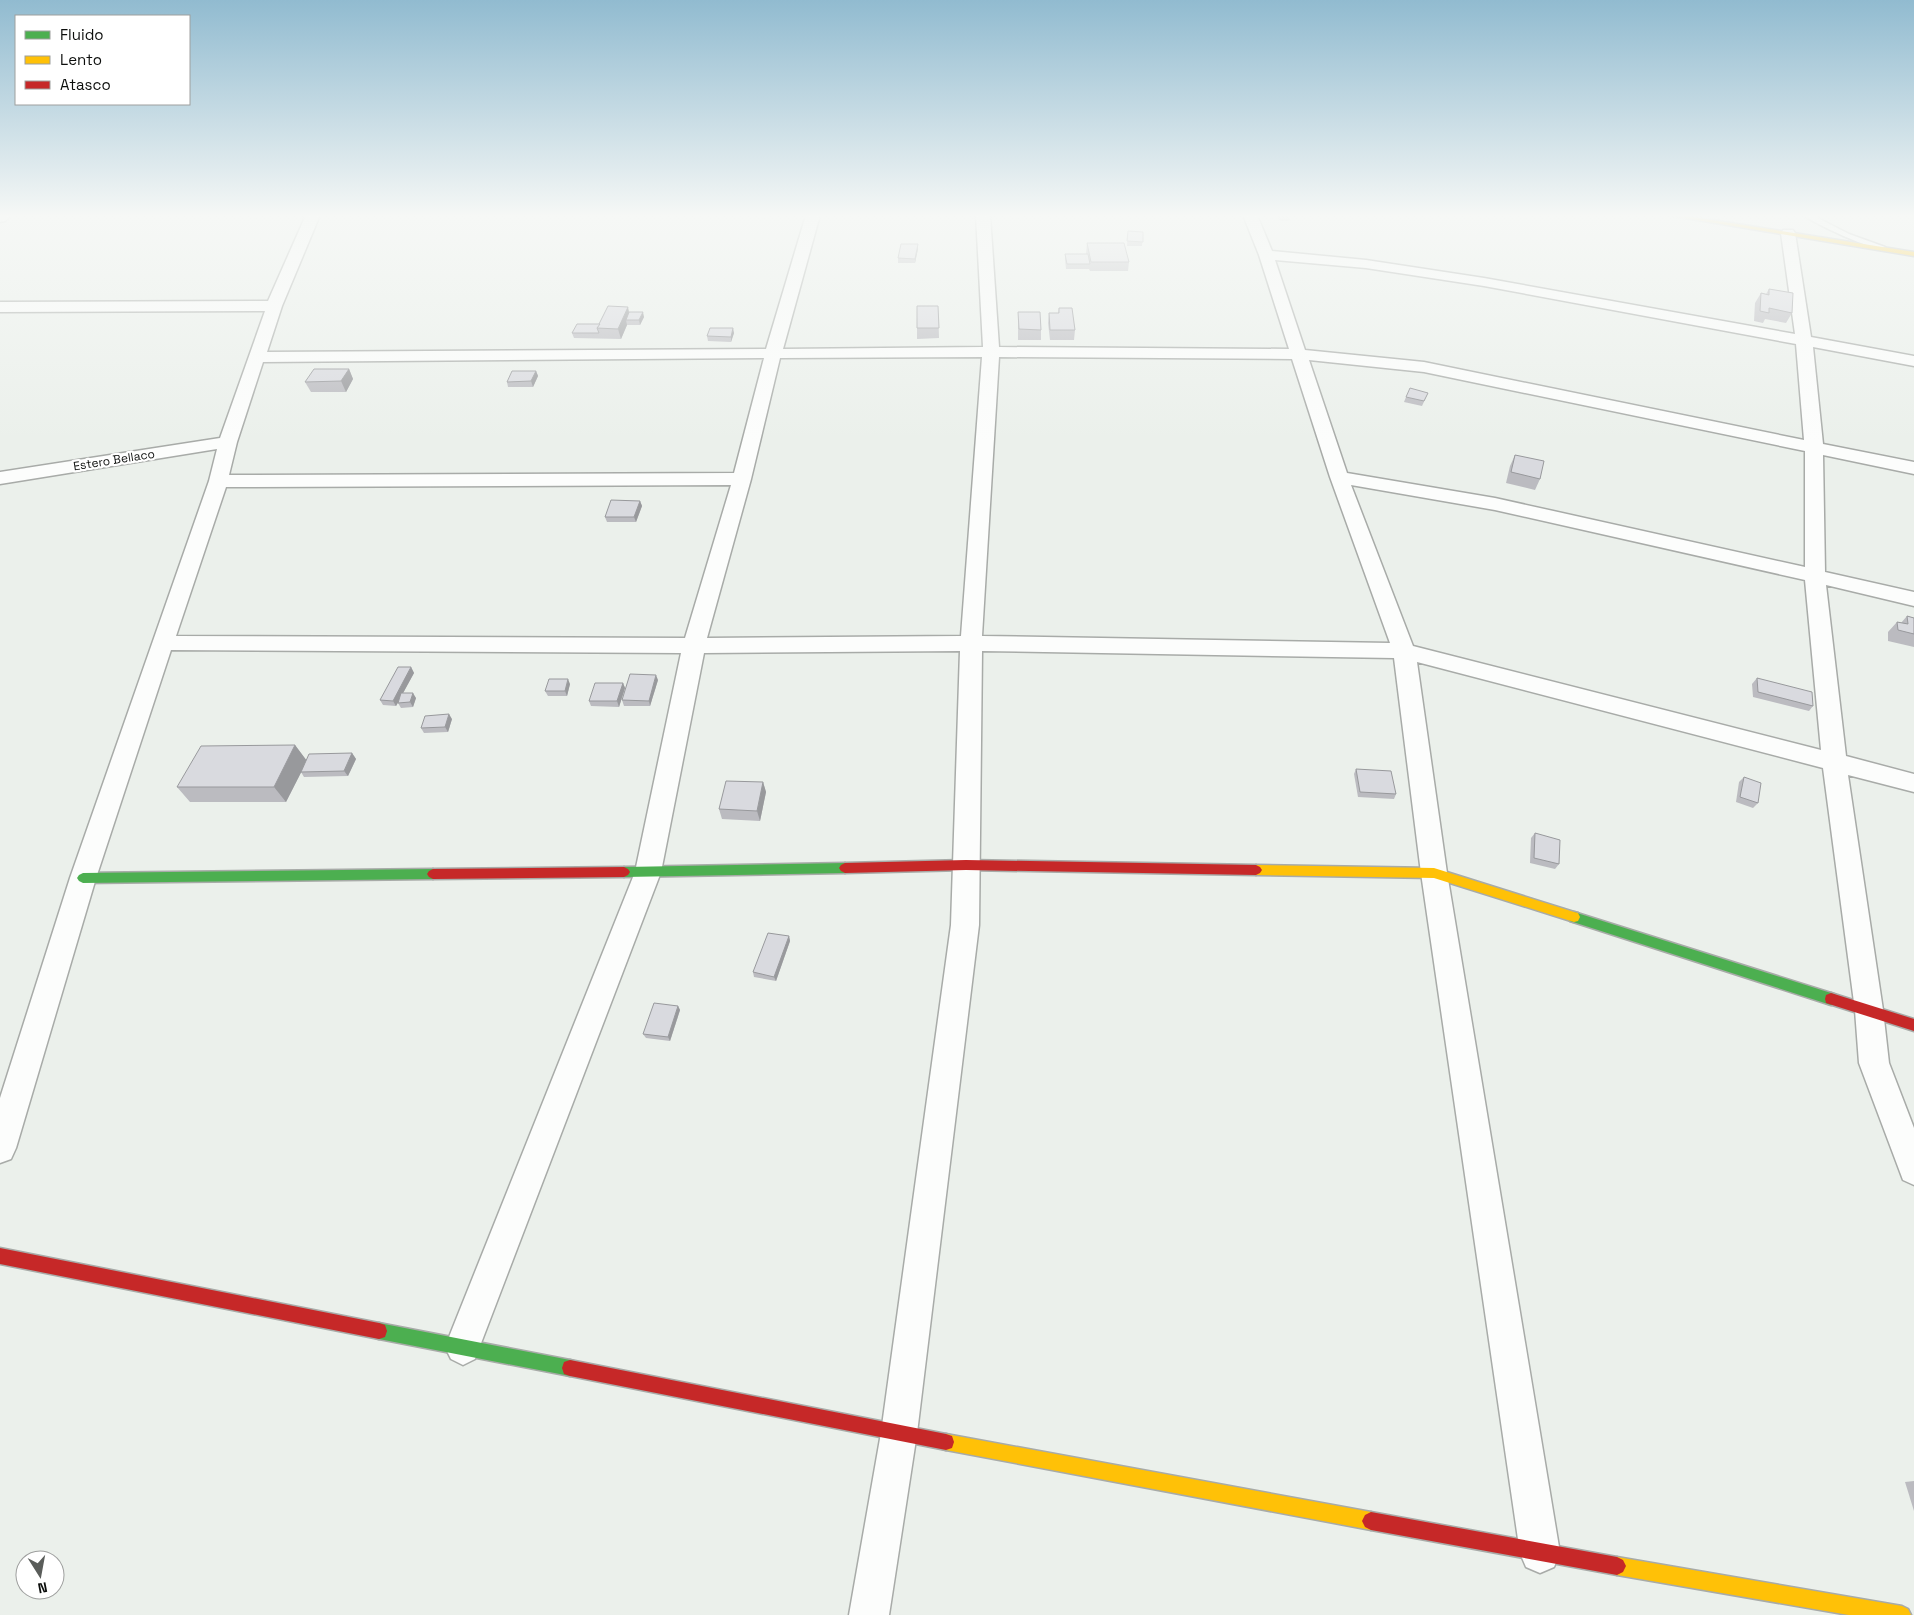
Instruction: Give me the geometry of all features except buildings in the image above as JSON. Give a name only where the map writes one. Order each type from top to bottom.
[{"type":"main road","points":[[84,878],[648,872],[966,865],[1434,872],[1914,1025]]},
{"type":"main road","points":[[0,1256],[899,1432],[1540,1553],[1902,1615]]},
{"type":"street","points":[[0,1148],[84,878],[218,481],[228,442],[281,290]]},
{"type":"street","points":[[463,1347],[648,872],[694,646],[742,479],[773,354],[791,290]]},
{"type":"street","points":[[869,1615],[899,1432],[965,925],[971,644],[991,352],[987,290]]},
{"type":"street","points":[[1278,290],[1339,477],[1404,651],[1434,872],[1540,1553]]},
{"type":"street","points":[[1529,290],[1914,361]]},
{"type":"street","points":[[1796,290],[1804,342],[1814,446],[1815,576],[1834,761],[1869,1010],[1874,1063],[1914,1169]]},
{"type":"street","points":[[0,307],[274,306]]},
{"type":"street","points":[[258,357],[991,352],[1299,354],[1424,367],[1914,468]]},
{"type":"street","name":"Estero Bellaco","points":[[0,478],[228,442]]},
{"type":"street","points":[[1339,477],[1495,504],[1914,599]]},
{"type":"street","points":[[218,481],[742,479]]},
{"type":"street","points":[[163,643],[694,646],[971,644],[1404,651],[1914,783]]},
{"type":"traffic: fast","points":[[624,872],[845,868]]},
{"type":"traffic: fast","points":[[83,878],[433,874]]},
{"type":"traffic: fast","points":[[1574,917],[1831,999]]},
{"type":"traffic: fast","points":[[379,1331],[570,1368]]},
{"type":"traffic: slow","points":[[1256,870],[1434,873],[1574,917]]},
{"type":"traffic: slow","points":[[946,1442],[1371,1521]]},
{"type":"traffic: slow","points":[[1617,1566],[1902,1615]]},
{"type":"traffic: jam","points":[[845,868],[966,865],[1256,870]]},
{"type":"traffic: jam","points":[[433,874],[624,872]]},
{"type":"traffic: jam","points":[[1831,999],[1914,1025]]},
{"type":"traffic: jam","points":[[0,1256],[379,1331]]},
{"type":"traffic: jam","points":[[570,1368],[946,1442]]},
{"type":"traffic: jam","points":[[1371,1521],[1617,1566]]}]
